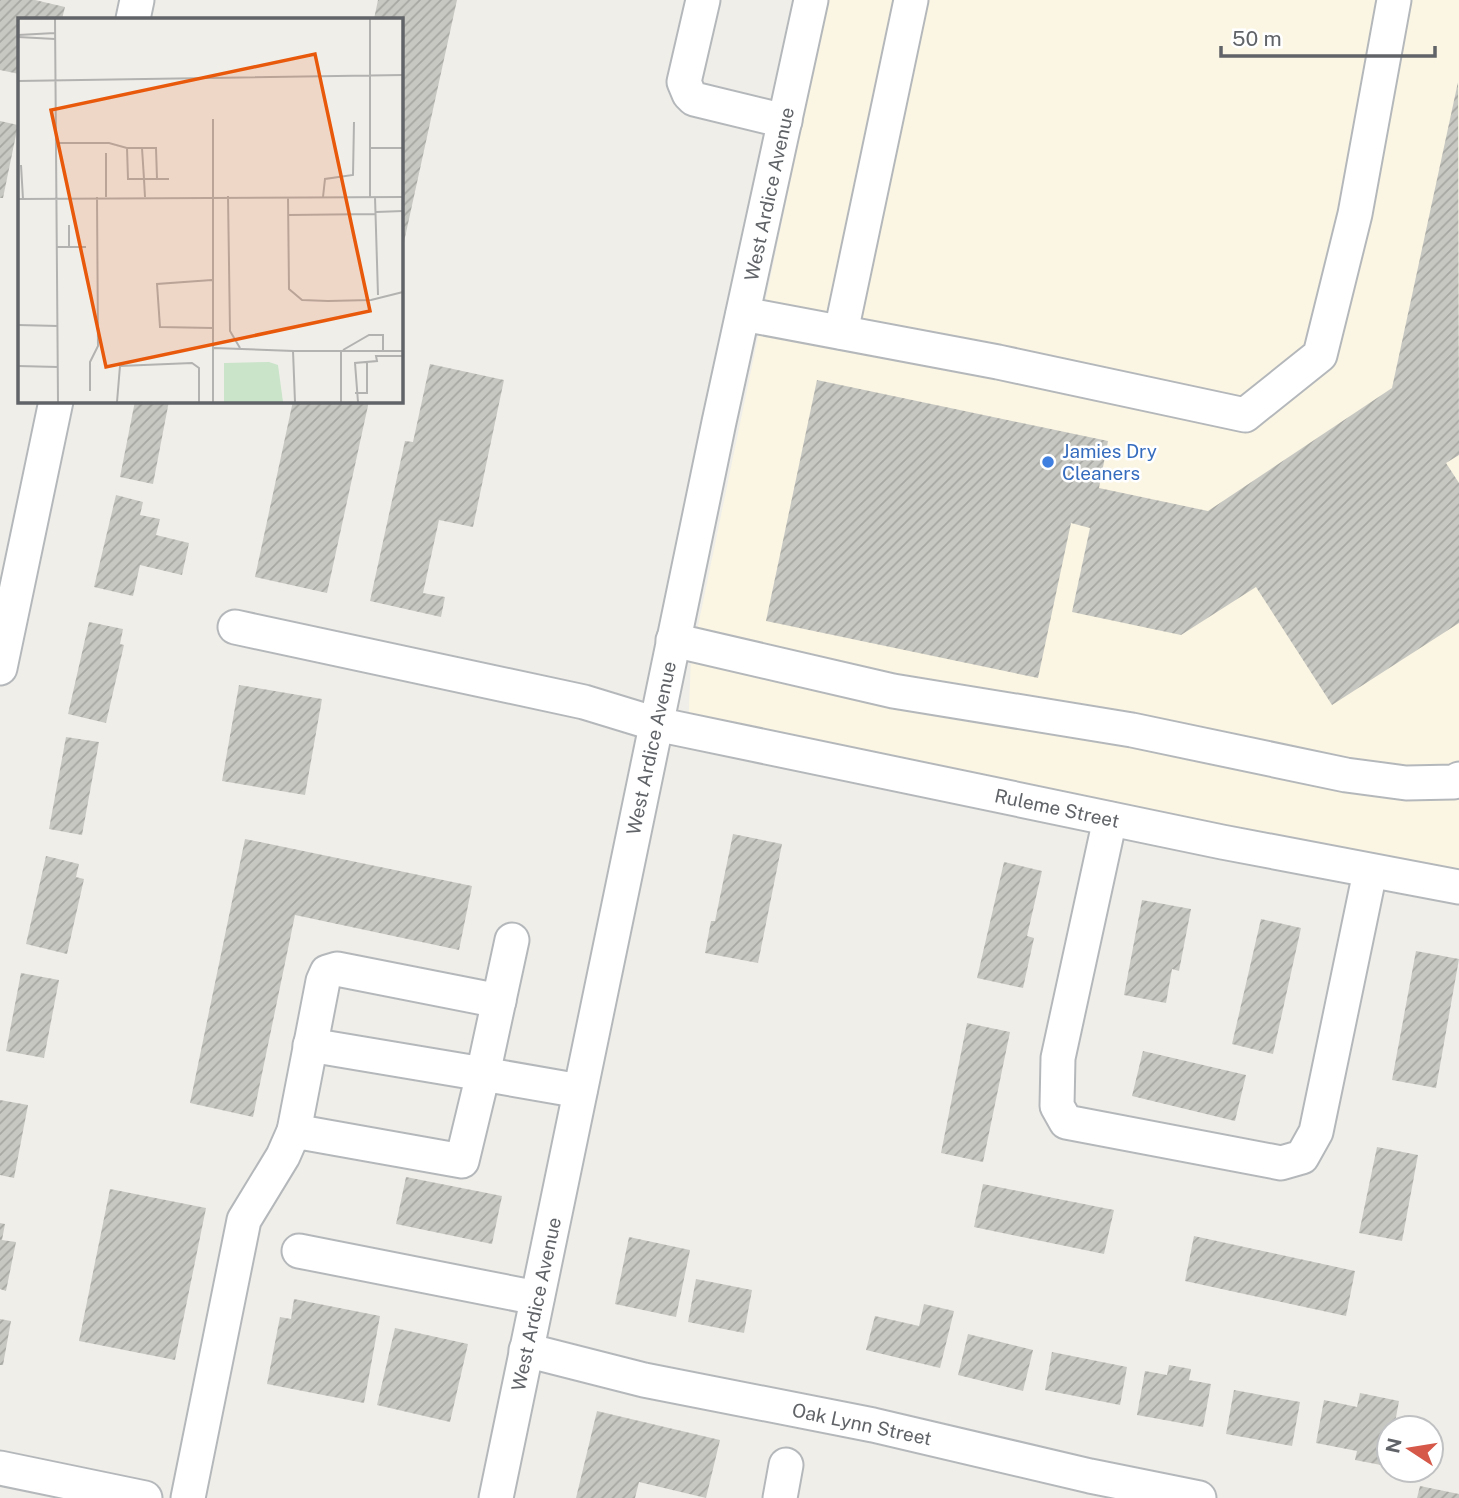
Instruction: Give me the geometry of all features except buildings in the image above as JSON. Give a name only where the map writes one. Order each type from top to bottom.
[{"type":"street","points":[[133,18],[137,0]]},
{"type":"street","points":[[703,0],[684,82],[689,94],[694,99],[785,121]]},
{"type":"street","name":"West Ardice Avenue","points":[[496,1498],[673,640],[811,0]]},
{"type":"street","points":[[841,332],[911,0]]},
{"type":"street","points":[[743,314],[998,362],[1245,415],[1320,355],[1354,214],[1394,0]]},
{"type":"street","points":[[0,668],[56,402]]},
{"type":"street","name":"Ruleme Street","points":[[235,627],[584,702],[656,723],[1110,819],[1370,872],[1459,887]]},
{"type":"street","points":[[673,640],[893,691],[1132,730],[1346,775],[1406,783],[1454,782],[1459,779]]},
{"type":"street","points":[[1110,819],[1058,1058],[1057,1105],[1066,1122],[1281,1163],[1302,1157],[1317,1132],[1370,872]]},
{"type":"street","points":[[294,1131],[462,1161],[512,940]]},
{"type":"street","points":[[188,1498],[244,1220],[283,1157],[294,1131],[327,972],[337,970],[499,1001]]},
{"type":"street","points":[[310,1045],[580,1091]]},
{"type":"street","points":[[299,1251],[537,1298]]},
{"type":"street","name":"Oak Lynn Street","points":[[526,1350],[644,1380],[873,1426],[1199,1498]]},
{"type":"street","points":[[780,1498],[786,1465]]},
{"type":"street","points":[[0,1468],[145,1498]]},
{"type":"shaded area","points":[[828,0],[1459,0],[1459,875],[688,733],[691,660]]},
{"type":"place","name":"Jamies Dry Cleaners","points":[[1048,462]]}]
